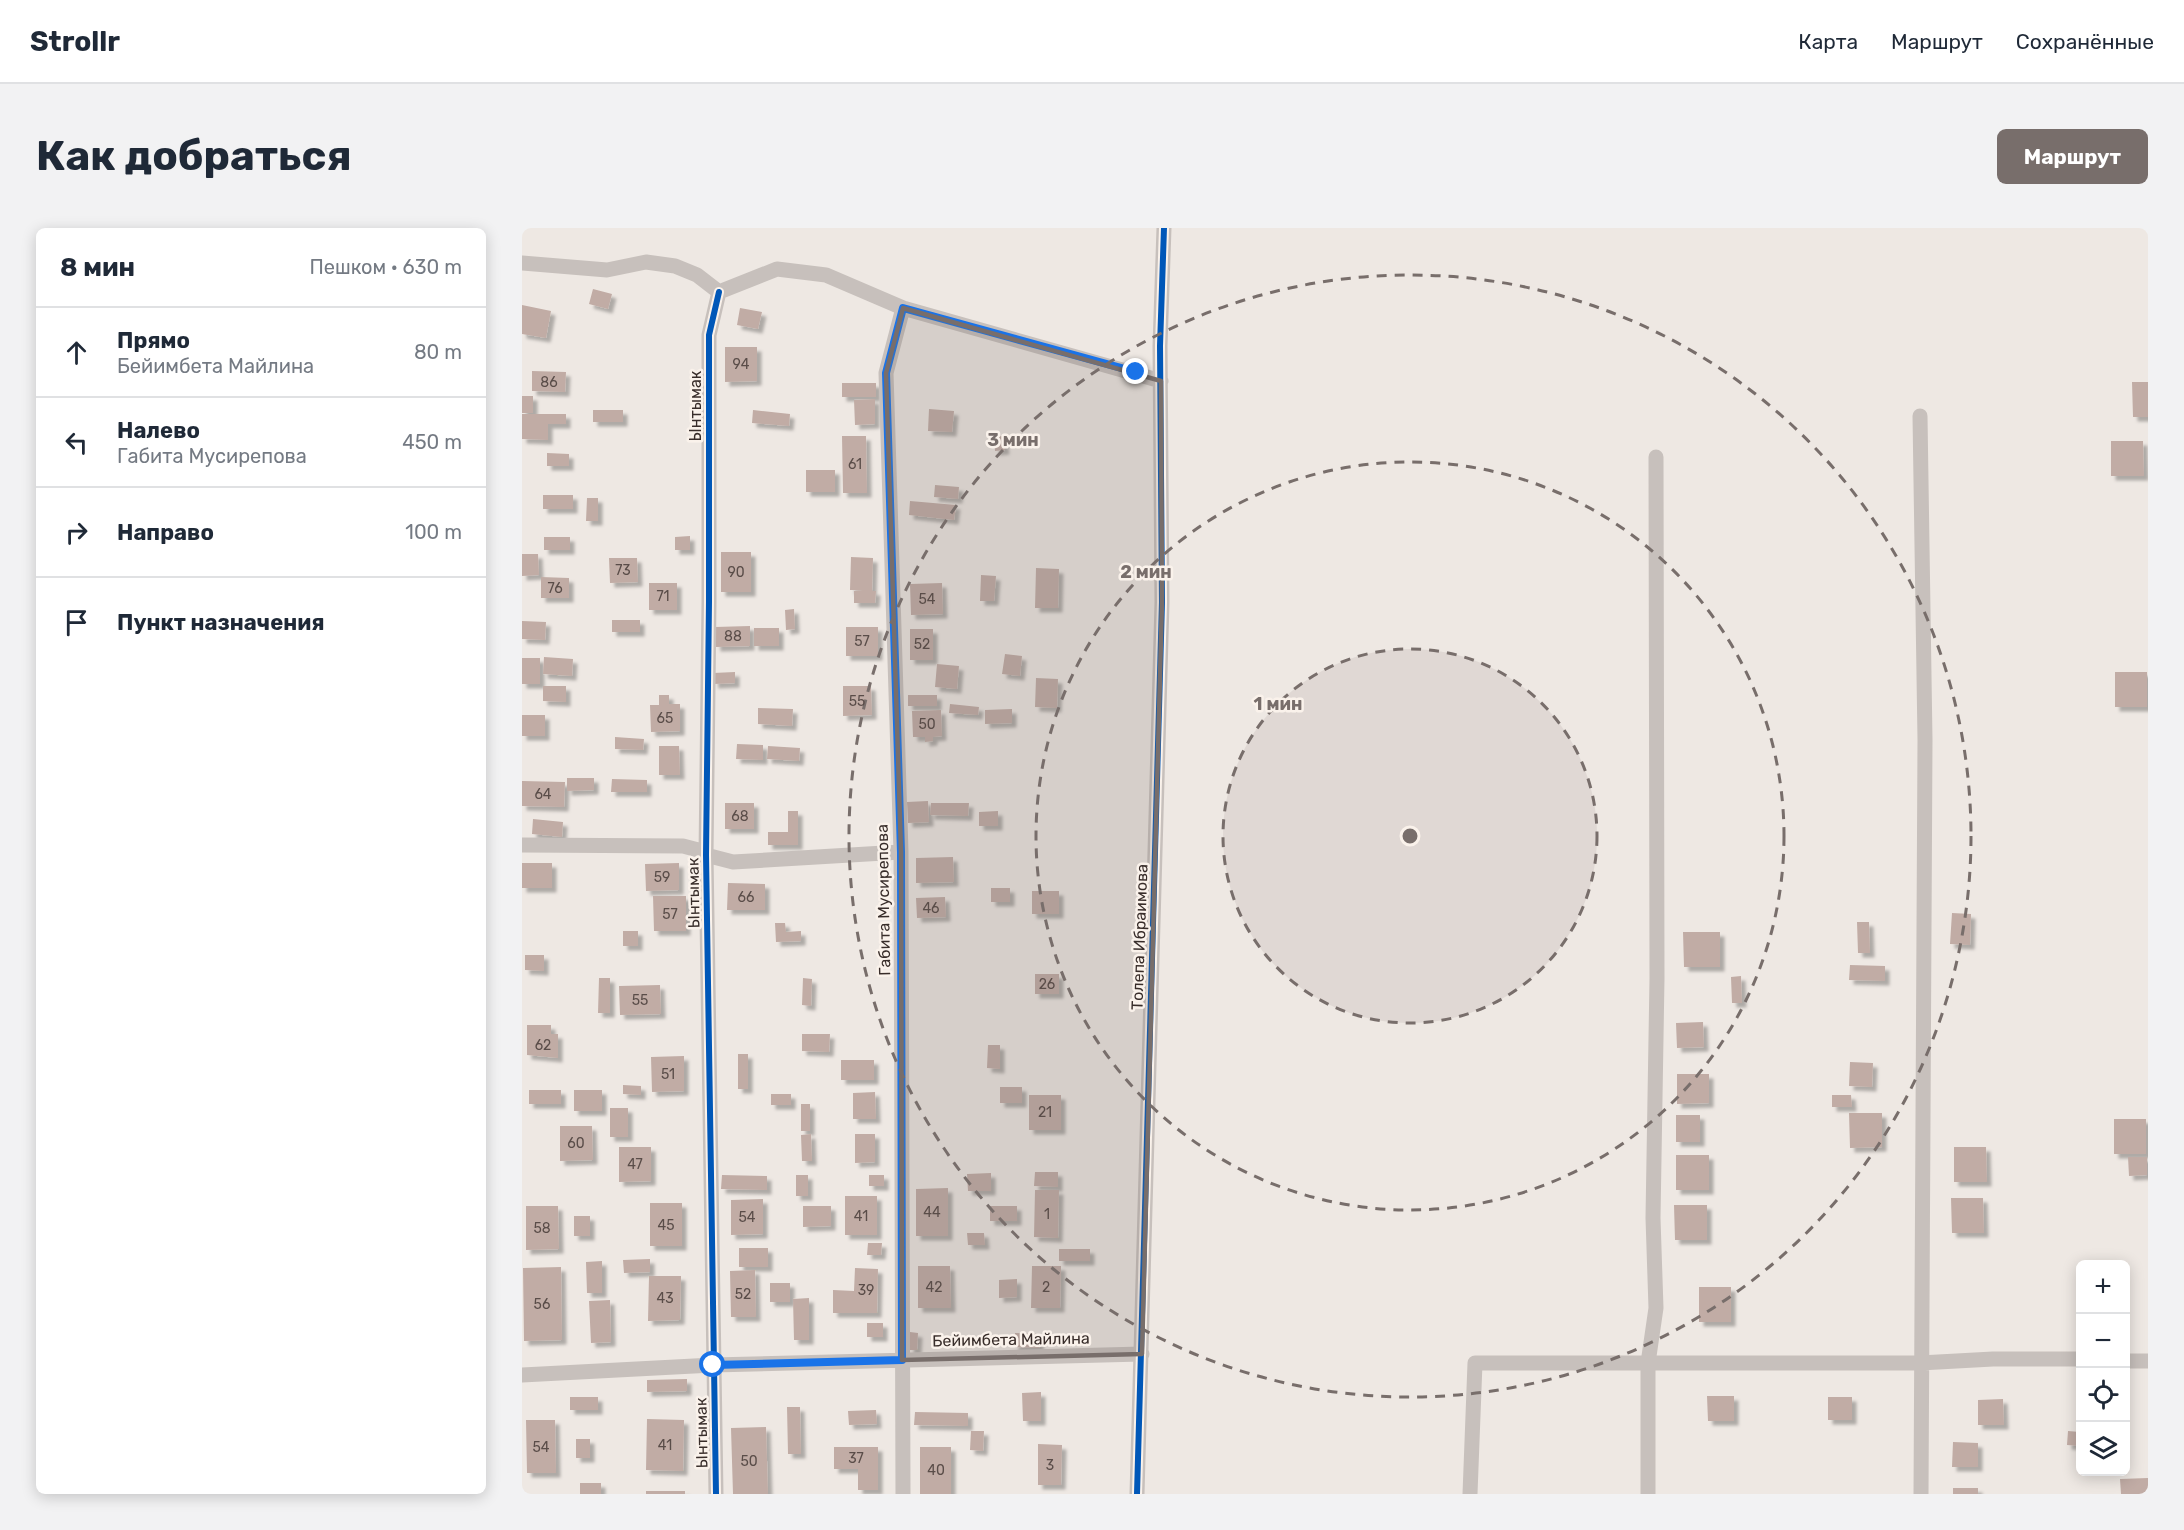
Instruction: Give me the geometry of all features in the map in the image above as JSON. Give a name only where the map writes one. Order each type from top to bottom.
[{"type":"street","name":"Толепа Ибраимова","points":[[1137,1494],[1142,1354],[1146,1088],[1161,626],[1160,360],[1164,228]]},
{"type":"street","points":[[522,263],[607,270],[646,262],[675,266],[697,275],[719,292],[777,269],[826,275],[903,308],[1136,372],[1161,381]]},
{"type":"street","name":"Ынтымак","points":[[716,1494],[706,854],[709,335],[719,292]]},
{"type":"street","name":"Габита Мусирепова","points":[[903,308],[886,373],[901,852],[903,1494]]},
{"type":"street","points":[[1136,372],[1160,360]]},
{"type":"street","points":[[1920,416],[1925,718],[1921,1494]]},
{"type":"street","points":[[1648,1494],[1648,1363],[1656,1308],[1653,1218],[1657,978],[1656,457]]},
{"type":"street","points":[[522,845],[683,846],[733,862],[901,852]]},
{"type":"street","name":"Бейимбета Майлина","points":[[522,1375],[713,1365],[1142,1354]]},
{"type":"street","points":[[1470,1494],[1475,1363],[1920,1363],[1993,1359],[2076,1359]]},
{"type":"street","points":[[2130,1361],[2148,1361]]},
{"type":"highlighted area","points":[[903,308],[1161,381],[1162,602],[1142,1354],[902,1360],[901,852],[886,373]]},
{"type":"building","points":[[593,289],[612,294],[608,309],[589,304]]},
{"type":"building","points":[[522,305],[551,311],[546,338],[522,334]]},
{"type":"building","points":[[740,308],[762,312],[758,329],[737,325]]},
{"type":"building","points":[[725,347],[757,347],[757,381],[725,382]]},
{"type":"building","points":[[532,371],[566,372],[565,392],[532,391]]},
{"type":"building","points":[[2132,382],[2148,382],[2148,417],[2133,417]]},
{"type":"building","points":[[842,383],[876,383],[876,397],[842,397]]},
{"type":"building","points":[[522,396],[533,396],[533,413],[522,413]]},
{"type":"building","points":[[875,399],[875,424],[855,425],[854,400]]},
{"type":"building","points":[[929,409],[954,411],[952,432],[928,431]]},
{"type":"building","points":[[593,410],[623,410],[623,422],[593,422]]},
{"type":"building","points":[[753,410],[790,414],[789,426],[752,423]]},
{"type":"building","points":[[522,414],[566,414],[566,424],[548,424],[548,440],[522,439]]},
{"type":"building","points":[[842,436],[866,436],[867,493],[843,493]]},
{"type":"building","points":[[1003,436],[1005,450],[995,451],[994,437]]},
{"type":"building","points":[[2111,441],[2143,441],[2144,476],[2111,476]]},
{"type":"building","points":[[547,453],[569,454],[569,466],[547,466]]},
{"type":"building","points":[[806,470],[835,470],[835,492],[806,492]]},
{"type":"building","points":[[935,485],[959,487],[958,499],[934,497]]},
{"type":"building","points":[[543,495],[573,495],[573,509],[543,509]]},
{"type":"building","points":[[587,498],[598,498],[598,521],[586,521]]},
{"type":"building","points":[[910,501],[956,505],[954,520],[909,515]]},
{"type":"building","points":[[690,536],[690,550],[675,550],[675,537]]},
{"type":"building","points":[[544,537],[570,537],[570,550],[544,550]]},
{"type":"building","points":[[721,552],[751,552],[751,592],[721,592]]},
{"type":"building","points":[[522,554],[538,554],[539,575],[522,576]]},
{"type":"building","points":[[851,557],[873,558],[872,591],[876,591],[875,603],[854,603],[854,591],[863,590],[850,590]]},
{"type":"building","points":[[609,558],[637,558],[638,582],[610,583]]},
{"type":"building","points":[[1036,568],[1059,569],[1058,608],[1035,608]]},
{"type":"building","points":[[981,575],[996,576],[994,601],[980,601]]},
{"type":"building","points":[[541,577],[569,578],[569,598],[541,598]]},
{"type":"building","points":[[649,583],[677,583],[677,610],[649,610]]},
{"type":"building","points":[[942,583],[943,614],[911,615],[910,584]]},
{"type":"building","points":[[794,609],[795,629],[786,630],[785,610]]},
{"type":"building","points":[[612,620],[640,620],[640,632],[612,632]]},
{"type":"building","points":[[522,621],[546,622],[545,640],[522,639]]},
{"type":"building","points":[[750,626],[750,646],[716,647],[715,627]]},
{"type":"building","points":[[846,627],[878,627],[878,656],[846,656]]},
{"type":"building","points":[[754,628],[779,628],[779,646],[754,646]]},
{"type":"building","points":[[910,629],[933,629],[933,660],[910,660]]},
{"type":"building","points":[[1005,654],[1022,656],[1020,676],[1002,674]]},
{"type":"building","points":[[544,657],[573,659],[572,676],[543,674]]},
{"type":"building","points":[[522,658],[540,658],[540,684],[522,684]]},
{"type":"building","points":[[937,664],[959,666],[957,689],[935,687]]},
{"type":"building","points":[[735,672],[735,683],[714,684],[713,673]]},
{"type":"building","points":[[2115,672],[2147,672],[2147,707],[2115,707]]},
{"type":"building","points":[[1036,678],[1058,679],[1057,708],[1035,707]]},
{"type":"building","points":[[543,686],[566,686],[566,702],[543,701]]},
{"type":"building","points":[[843,686],[871,686],[872,715],[843,716]]},
{"type":"building","points":[[659,695],[669,695],[669,704],[680,704],[680,731],[651,732],[650,705],[659,705]]},
{"type":"building","points":[[908,695],[937,695],[937,706],[908,706]]},
{"type":"building","points":[[950,704],[979,707],[978,715],[949,713]]},
{"type":"building","points":[[758,708],[793,709],[792,726],[758,724]]},
{"type":"building","points":[[1012,709],[1012,723],[985,724],[985,710]]},
{"type":"building","points":[[941,710],[942,736],[933,737],[933,741],[925,742],[925,737],[913,737],[912,711]]},
{"type":"building","points":[[522,715],[545,715],[545,736],[522,736]]},
{"type":"building","points":[[615,737],[644,739],[643,750],[615,749]]},
{"type":"building","points":[[737,744],[763,745],[763,760],[736,759]]},
{"type":"building","points":[[659,746],[679,746],[680,775],[659,775]]},
{"type":"building","points":[[768,746],[800,748],[799,761],[767,759]]},
{"type":"building","points":[[567,778],[594,778],[594,790],[567,791]]},
{"type":"building","points":[[612,779],[647,780],[647,792],[611,792]]},
{"type":"building","points":[[522,781],[565,782],[564,807],[522,806]]},
{"type":"building","points":[[928,801],[929,822],[908,823],[907,802]]},
{"type":"building","points":[[725,803],[754,803],[754,829],[725,829]]},
{"type":"building","points":[[931,803],[969,803],[968,816],[930,815]]},
{"type":"building","points":[[788,811],[798,811],[798,845],[768,845],[768,832],[788,832]]},
{"type":"building","points":[[998,811],[998,826],[979,826],[979,812]]},
{"type":"building","points":[[533,819],[563,822],[562,837],[532,834]]},
{"type":"building","points":[[953,857],[954,882],[916,883],[916,858]]},
{"type":"building","points":[[522,863],[552,863],[552,888],[522,888]]},
{"type":"building","points":[[679,863],[679,890],[646,891],[645,864]]},
{"type":"building","points":[[728,883],[765,884],[765,910],[727,910]]},
{"type":"building","points":[[991,888],[1010,888],[1010,902],[991,902]]},
{"type":"building","points":[[1032,891],[1059,891],[1059,914],[1032,914]]},
{"type":"building","points":[[653,896],[686,896],[686,931],[654,931]]},
{"type":"building","points":[[945,897],[946,917],[917,918],[916,898]]},
{"type":"building","points":[[1952,913],[1971,914],[1970,945],[1950,944]]},
{"type":"building","points":[[1857,922],[1869,922],[1870,953],[1858,953]]},
{"type":"building","points":[[775,923],[785,923],[786,932],[801,931],[801,941],[776,942]]},
{"type":"building","points":[[623,931],[638,931],[638,946],[623,946]]},
{"type":"building","points":[[1683,932],[1720,932],[1720,967],[1684,967]]},
{"type":"building","points":[[525,955],[544,955],[544,971],[525,970]]},
{"type":"building","points":[[1850,965],[1885,966],[1885,981],[1849,980]]},
{"type":"building","points":[[1035,974],[1059,974],[1059,994],[1035,994]]},
{"type":"building","points":[[1741,976],[1742,1003],[1732,1003],[1731,977]]},
{"type":"building","points":[[599,978],[610,978],[610,1013],[598,1013]]},
{"type":"building","points":[[803,978],[812,979],[811,1006],[802,1005]]},
{"type":"building","points":[[660,985],[661,1014],[620,1015],[619,986]]},
{"type":"building","points":[[1703,1022],[1704,1047],[1677,1048],[1676,1023]]},
{"type":"building","points":[[527,1025],[551,1025],[551,1034],[558,1034],[558,1058],[527,1055]]},
{"type":"building","points":[[802,1034],[830,1034],[829,1052],[802,1051]]},
{"type":"building","points":[[988,1045],[1000,1045],[1000,1069],[987,1068]]},
{"type":"building","points":[[738,1054],[748,1054],[748,1089],[738,1089]]},
{"type":"building","points":[[684,1056],[684,1091],[652,1092],[651,1057]]},
{"type":"building","points":[[841,1060],[874,1060],[874,1080],[841,1080]]},
{"type":"building","points":[[1850,1062],[1873,1063],[1872,1087],[1849,1086]]},
{"type":"building","points":[[1677,1074],[1709,1074],[1709,1103],[1677,1104]]},
{"type":"building","points":[[623,1085],[641,1086],[641,1095],[623,1094]]},
{"type":"building","points":[[1000,1087],[1022,1087],[1022,1103],[1000,1103]]},
{"type":"building","points":[[529,1090],[561,1090],[561,1104],[529,1104]]},
{"type":"building","points":[[574,1090],[602,1090],[602,1111],[574,1111]]},
{"type":"building","points":[[875,1092],[876,1119],[853,1119],[853,1093]]},
{"type":"building","points":[[771,1094],[791,1094],[791,1105],[771,1105]]},
{"type":"building","points":[[1029,1095],[1061,1095],[1061,1130],[1029,1130]]},
{"type":"building","points":[[1832,1095],[1851,1095],[1852,1107],[1832,1107]]},
{"type":"building","points":[[801,1104],[810,1104],[810,1131],[801,1131]]},
{"type":"building","points":[[610,1108],[628,1108],[628,1137],[610,1137]]},
{"type":"building","points":[[1849,1113],[1882,1113],[1882,1147],[1850,1148]]},
{"type":"building","points":[[1676,1115],[1700,1115],[1700,1142],[1676,1142]]},
{"type":"building","points":[[2114,1119],[2146,1119],[2146,1154],[2114,1154]]},
{"type":"building","points":[[560,1126],[592,1126],[593,1160],[560,1161]]},
{"type":"building","points":[[811,1134],[812,1161],[802,1161],[801,1135]]},
{"type":"building","points":[[855,1134],[875,1134],[875,1162],[855,1163]]},
{"type":"building","points":[[619,1147],[651,1147],[651,1181],[619,1182]]},
{"type":"building","points":[[1954,1147],[1986,1147],[1987,1182],[1954,1182]]},
{"type":"building","points":[[1676,1155],[1709,1155],[1709,1190],[1676,1190]]},
{"type":"building","points":[[2128,1157],[2147,1157],[2147,1175],[2129,1176]]},
{"type":"building","points":[[1035,1172],[1058,1172],[1058,1187],[1034,1186]]},
{"type":"building","points":[[991,1173],[991,1191],[968,1191],[967,1174]]},
{"type":"building","points":[[722,1175],[767,1176],[767,1190],[721,1189]]},
{"type":"building","points":[[796,1175],[808,1175],[808,1196],[796,1196]]},
{"type":"building","points":[[869,1175],[884,1175],[884,1186],[869,1186]]},
{"type":"building","points":[[948,1188],[948,1236],[916,1236],[916,1189]]},
{"type":"building","points":[[1035,1190],[1059,1190],[1058,1238],[1034,1237]]},
{"type":"building","points":[[845,1196],[877,1196],[877,1235],[845,1235]]},
{"type":"building","points":[[1951,1198],[1983,1198],[1984,1233],[1952,1233]]},
{"type":"building","points":[[763,1199],[763,1234],[731,1235],[731,1200]]},
{"type":"building","points":[[650,1203],[682,1203],[682,1246],[650,1246]]},
{"type":"building","points":[[1674,1205],[1707,1205],[1707,1240],[1675,1240]]},
{"type":"building","points":[[526,1206],[558,1206],[559,1249],[526,1250]]},
{"type":"building","points":[[803,1206],[831,1206],[831,1226],[803,1227]]},
{"type":"building","points":[[990,1206],[1017,1206],[1017,1221],[990,1221]]},
{"type":"building","points":[[574,1216],[590,1216],[590,1236],[574,1236]]},
{"type":"building","points":[[967,1233],[984,1233],[985,1245],[968,1245]]},
{"type":"building","points":[[868,1243],[882,1243],[881,1255],[867,1255]]},
{"type":"building","points":[[739,1248],[768,1248],[768,1267],[739,1267]]},
{"type":"building","points":[[1059,1249],[1090,1249],[1090,1261],[1059,1261]]},
{"type":"building","points":[[650,1259],[650,1272],[624,1273],[623,1260]]},
{"type":"building","points":[[602,1261],[602,1293],[587,1293],[586,1262]]},
{"type":"building","points":[[918,1266],[950,1266],[951,1308],[918,1308]]},
{"type":"building","points":[[1032,1266],[1061,1266],[1060,1308],[1031,1308]]},
{"type":"building","points":[[561,1267],[562,1340],[524,1341],[523,1268]]},
{"type":"building","points":[[855,1268],[878,1269],[877,1313],[833,1313],[833,1290],[854,1291]]},
{"type":"building","points":[[755,1270],[756,1317],[731,1317],[730,1271]]},
{"type":"building","points":[[649,1276],[681,1276],[680,1320],[648,1321]]},
{"type":"building","points":[[1017,1279],[1017,1297],[999,1298],[999,1280]]},
{"type":"building","points":[[770,1283],[790,1283],[790,1302],[770,1302]]},
{"type":"building","points":[[1699,1287],[1731,1287],[1731,1322],[1699,1322]]},
{"type":"building","points":[[809,1298],[809,1340],[794,1340],[793,1299]]},
{"type":"building","points":[[610,1300],[611,1342],[591,1343],[589,1301]]},
{"type":"building","points":[[867,1323],[883,1323],[883,1337],[867,1337]]},
{"type":"building","points":[[910,1332],[918,1333],[917,1350],[909,1350]]},
{"type":"building","points":[[1015,1333],[1040,1334],[1039,1348],[1014,1347]]},
{"type":"building","points":[[687,1379],[687,1391],[647,1392],[647,1380]]},
{"type":"building","points":[[1041,1392],[1041,1421],[1023,1421],[1022,1393]]},
{"type":"building","points":[[1707,1396],[1734,1396],[1734,1421],[1708,1421]]},
{"type":"building","points":[[570,1397],[598,1397],[598,1410],[570,1410]]},
{"type":"building","points":[[1828,1397],[1852,1397],[1852,1420],[1828,1420]]},
{"type":"building","points":[[2003,1399],[2004,1425],[1978,1425],[1978,1400]]},
{"type":"building","points":[[787,1407],[800,1407],[801,1454],[788,1454]]},
{"type":"building","points":[[876,1410],[877,1424],[849,1425],[848,1411]]},
{"type":"building","points":[[915,1412],[968,1413],[968,1426],[914,1425]]},
{"type":"building","points":[[647,1419],[684,1420],[683,1471],[646,1470]]},
{"type":"building","points":[[526,1420],[555,1420],[556,1473],[527,1473]]},
{"type":"building","points":[[766,1427],[768,1494],[733,1494],[731,1428]]},
{"type":"building","points":[[971,1431],[984,1431],[983,1451],[970,1450]]},
{"type":"building","points":[[2068,1431],[2076,1432],[2076,1446],[2067,1445]]},
{"type":"building","points":[[576,1439],[590,1439],[590,1458],[576,1458]]},
{"type":"building","points":[[1953,1442],[1978,1443],[1978,1467],[1952,1467]]},
{"type":"building","points":[[1038,1444],[1062,1445],[1061,1485],[1038,1485]]},
{"type":"building","points":[[834,1447],[878,1447],[878,1490],[858,1490],[858,1469],[834,1469]]},
{"type":"building","points":[[920,1447],[951,1447],[951,1494],[920,1494]]},
{"type":"building","points":[[2148,1478],[2148,1494],[2121,1494],[2120,1479]]},
{"type":"building","points":[[580,1483],[601,1483],[601,1494],[580,1494]]},
{"type":"building","points":[[1953,1488],[1978,1488],[1978,1494],[1953,1494]]},
{"type":"building","points":[[646,1491],[685,1491],[685,1494],[646,1494]]},
{"type":"cycle path","points":[[1137,1494],[1162,602],[1160,346],[1164,228]]},
{"type":"cycle path","points":[[716,1494],[706,855],[709,335],[719,292]]},
{"type":"route","points":[[713,1365],[902,1360],[901,852],[886,373],[903,308],[1136,372]]}]
